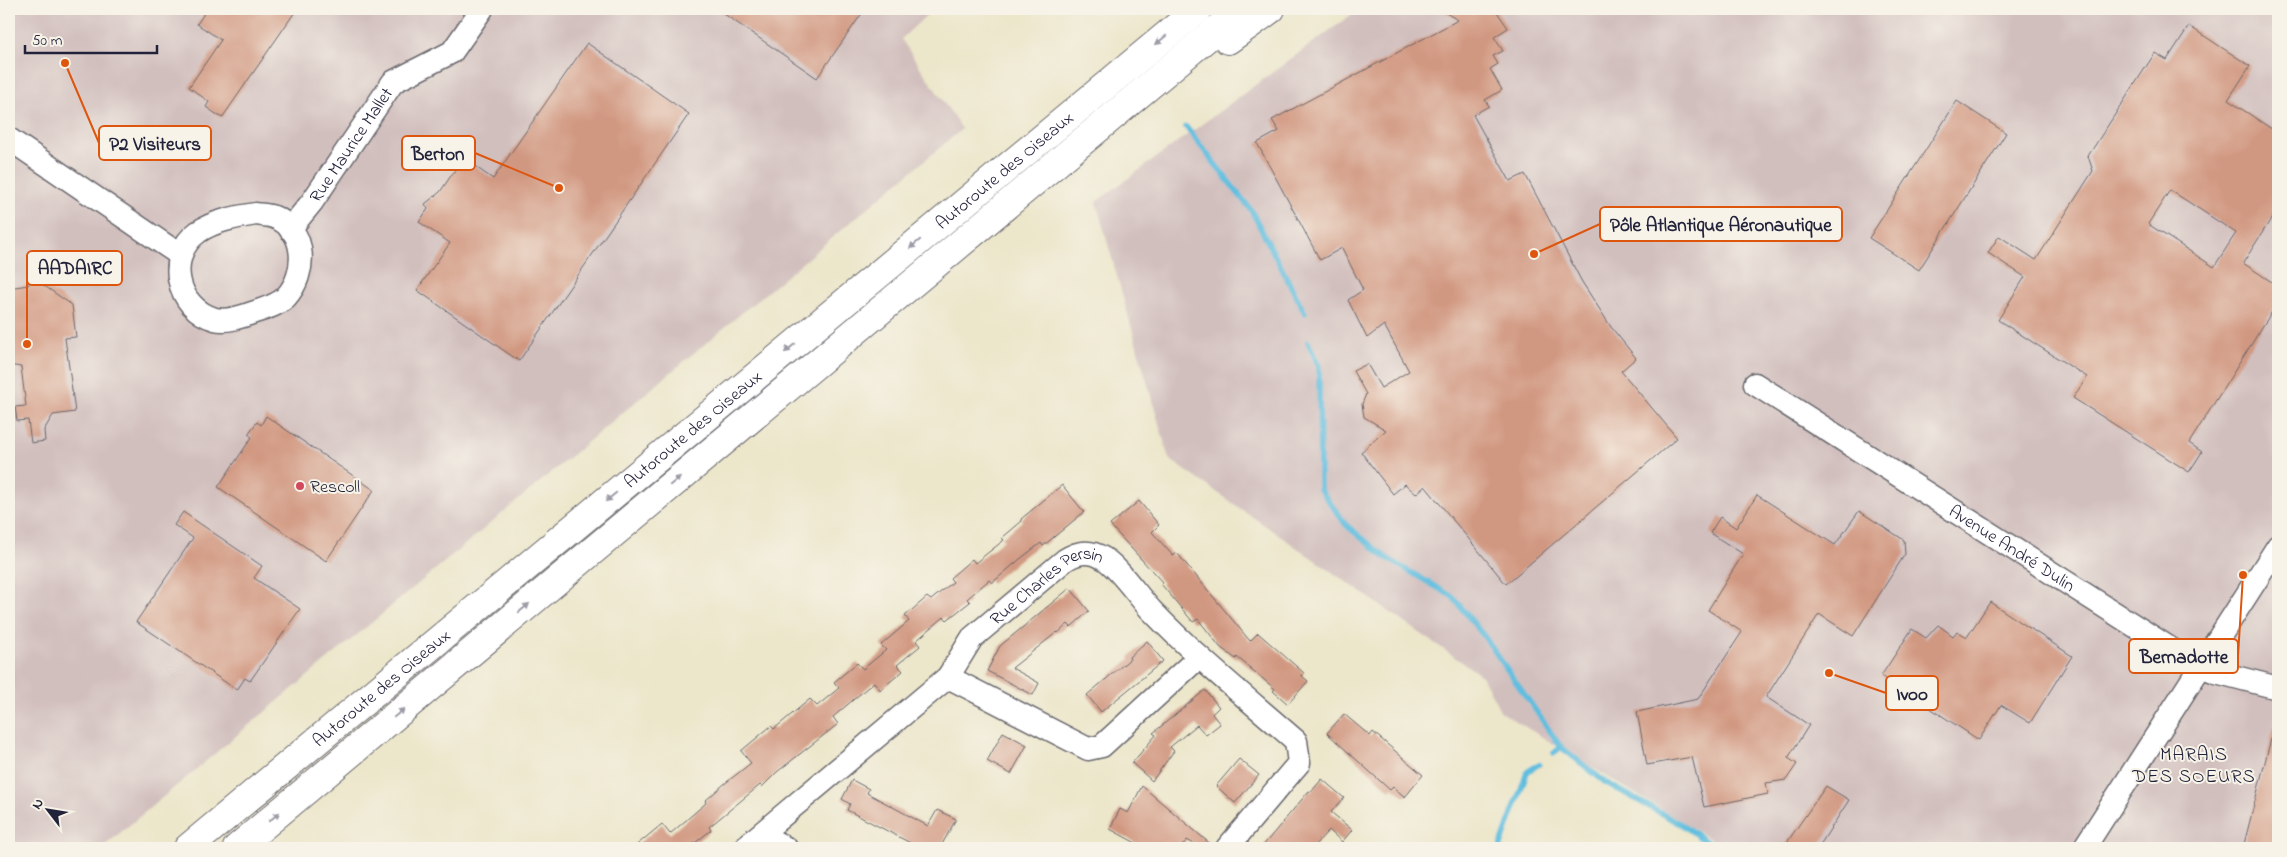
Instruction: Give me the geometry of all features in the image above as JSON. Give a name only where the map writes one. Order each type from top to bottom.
[{"type":"highway","name":"Autoroute des Oiseaux","points":[[188,848],[1198,9]]},
{"type":"highway","name":"Autoroute des Oiseaux","points":[[237,848],[1241,9]]},
{"type":"highway","points":[[1038,178],[1271,9]]},
{"type":"street","name":"Rue Maurice Mallet","points":[[290,229],[312,202],[393,82],[452,52],[482,9]]},
{"type":"street","points":[[9,139],[180,255]]},
{"type":"street","points":[[256,214],[274,217],[290,229],[299,245],[302,263],[296,282],[285,298],[278,302],[237,318],[217,320],[194,306],[181,288],[178,275],[180,255],[188,242],[198,233],[234,218],[256,214]]},
{"type":"street","name":"Avenue André Dulin","points":[[1755,384],[2201,666],[2278,688]]},
{"type":"street","points":[[2084,848],[2278,546]]},
{"type":"street","name":"Rue Charles Persin","points":[[744,848],[948,677],[972,638],[1064,560],[1076,553],[1093,554],[1105,559],[1152,611],[1199,657],[1296,741],[1299,763],[1227,848]]},
{"type":"street","points":[[948,677],[1088,749],[1102,746],[1199,657]]},
{"type":"street","points":[[761,834],[786,848]]},
{"type":"shaded area","points":[[9,9],[933,9],[901,39],[962,129],[102,848],[9,848]]},
{"type":"shaded area","points":[[1359,9],[2261,9],[2278,17],[2278,848],[1725,848],[1501,712],[1482,676],[1169,459],[1096,202]]},
{"type":"building","points":[[207,9],[297,9],[222,118],[206,107],[209,102],[189,87],[221,40],[197,24]]},
{"type":"building","points":[[717,9],[865,9],[817,78]]},
{"type":"building","points":[[1439,9],[1495,9],[1508,28],[1494,37],[1503,51],[1493,56],[1498,64],[1490,69],[1502,90],[1485,100],[1489,106],[1473,115],[1510,181],[1525,174],[1582,282],[1611,327],[1636,358],[1621,371],[1677,438],[1506,584],[1425,486],[1416,494],[1405,484],[1393,494],[1361,452],[1386,430],[1364,417],[1362,404],[1366,394],[1353,371],[1367,364],[1381,388],[1409,371],[1384,325],[1367,338],[1348,300],[1363,290],[1342,248],[1320,260],[1257,143],[1279,131],[1272,120],[1458,20]]},
{"type":"building","points":[[2189,26],[2250,66],[2228,100],[2278,133],[2278,208],[2243,263],[2278,286],[2278,302],[2189,443],[2202,452],[2189,472],[2073,398],[2087,377],[1998,320],[2025,277],[1988,253],[1999,236],[2036,260],[2093,171],[2088,156],[2155,53],[2167,60]],"holes":[[[2170,190],[2236,233],[2214,267],[2148,224]]]},
{"type":"building","points":[[587,43],[689,114],[519,361],[417,290],[450,243],[419,222],[428,209],[425,204],[440,192],[463,158],[493,179]]},
{"type":"building","points":[[1957,101],[2006,133],[1919,270],[1869,238]]},
{"type":"building","points":[[33,278],[72,305],[76,337],[65,338],[75,412],[53,415],[44,430],[45,441],[31,443],[28,420],[17,421],[15,407],[26,406],[21,367],[9,365],[9,288],[28,285]]},
{"type":"building","points":[[266,416],[374,490],[326,561],[218,487],[252,437],[248,434],[257,422],[261,425]]},
{"type":"building","points":[[1062,485],[1084,512],[1043,546],[1041,543],[1020,559],[992,583],[989,580],[967,599],[970,602],[947,620],[944,617],[916,641],[920,646],[897,665],[903,671],[880,690],[874,682],[833,717],[838,724],[777,772],[762,787],[760,785],[709,827],[711,830],[689,848],[633,848],[662,824],[670,834],[706,803],[705,801],[723,785],[751,763],[741,751],[771,726],[774,729],[810,699],[817,706],[839,688],[834,682],[857,663],[863,669],[886,650],[881,645],[909,621],[905,616],[927,597],[931,600],[953,582],[950,578],[972,559],[975,563],[1004,540],[1002,538],[1022,521],[1021,519]]},
{"type":"building","points":[[1757,495],[1835,545],[1859,511],[1904,540],[1905,554],[1853,636],[1819,614],[1766,697],[1809,725],[1788,758],[1797,764],[1786,780],[1766,783],[1768,794],[1704,807],[1692,757],[1647,765],[1637,712],[1698,699],[1742,632],[1708,610],[1743,554],[1710,533],[1720,517],[1736,528]]},
{"type":"building","points":[[1139,501],[1159,525],[1152,532],[1173,556],[1177,553],[1250,641],[1258,633],[1304,673],[1302,676],[1308,681],[1288,704],[1273,691],[1275,689],[1237,657],[1236,659],[1220,647],[1198,619],[1193,622],[1161,584],[1163,583],[1110,525]]},
{"type":"building","points":[[183,512],[262,566],[254,578],[300,609],[250,681],[245,678],[237,690],[136,622],[193,538],[174,525]]},
{"type":"building","points":[[1070,588],[1089,611],[1071,627],[1068,624],[1057,632],[1012,668],[1039,683],[1033,695],[987,671],[1000,646]]},
{"type":"building","points":[[1990,602],[2072,656],[2030,723],[2001,705],[1979,740],[1881,676],[1912,629],[1926,638],[1938,625],[1953,636],[1957,631],[1967,637]]},
{"type":"building","points":[[1147,641],[1163,661],[1101,712],[1087,695],[1130,659],[1129,657]]},
{"type":"building","points":[[1205,690],[1219,707],[1212,714],[1220,724],[1206,735],[1197,725],[1170,747],[1174,751],[1152,781],[1132,763],[1156,735],[1153,733]]},
{"type":"building","points":[[1344,714],[1370,736],[1373,732],[1423,775],[1405,797],[1393,787],[1390,790],[1327,733]]},
{"type":"building","points":[[2274,727],[2278,728],[2278,848],[2243,848]]},
{"type":"building","points":[[1003,732],[1027,745],[1011,774],[987,761]]},
{"type":"building","points":[[1239,759],[1259,775],[1235,803],[1216,786]]},
{"type":"building","points":[[1322,779],[1344,798],[1331,812],[1352,830],[1342,842],[1329,830],[1312,848],[1261,848],[1309,791],[1311,792]]},
{"type":"building","points":[[852,780],[869,789],[867,793],[928,826],[937,810],[956,819],[940,848],[920,848],[847,810],[850,804],[842,799]]},
{"type":"building","points":[[1142,786],[1214,848],[1201,848],[1187,840],[1180,848],[1145,848],[1110,829],[1120,809],[1128,813]]},
{"type":"building","points":[[1826,786],[1849,800],[1818,848],[1783,848]]},
{"type":"waterway","points":[[1186,127],[1251,210],[1305,313]]},
{"type":"waterway","points":[[1308,342],[1319,367],[1320,489],[1346,525],[1385,557],[1453,597],[1486,639],[1561,747]]},
{"type":"waterway","points":[[1554,753],[1561,747],[1605,782],[1684,826],[1715,848]]},
{"type":"waterway","points":[[1500,848],[1527,772],[1539,764]]},
{"type":"place","name":"P2 Visiteurs","points":[[65,63]]},
{"type":"place","name":"Berton","points":[[559,188]]},
{"type":"place","name":"Pôle Atlantique Aéronautique","points":[[1534,254]]},
{"type":"place","name":"AADAIRC","points":[[27,344]]},
{"type":"place","name":"Rescoll","points":[[300,486]]},
{"type":"place","name":"Bernadotte","points":[[2243,575]]},
{"type":"place","name":"Ivoo","points":[[1829,673]]},
{"type":"district","name":"MARAIS DES SOEURS","points":[[2194,764]]}]
